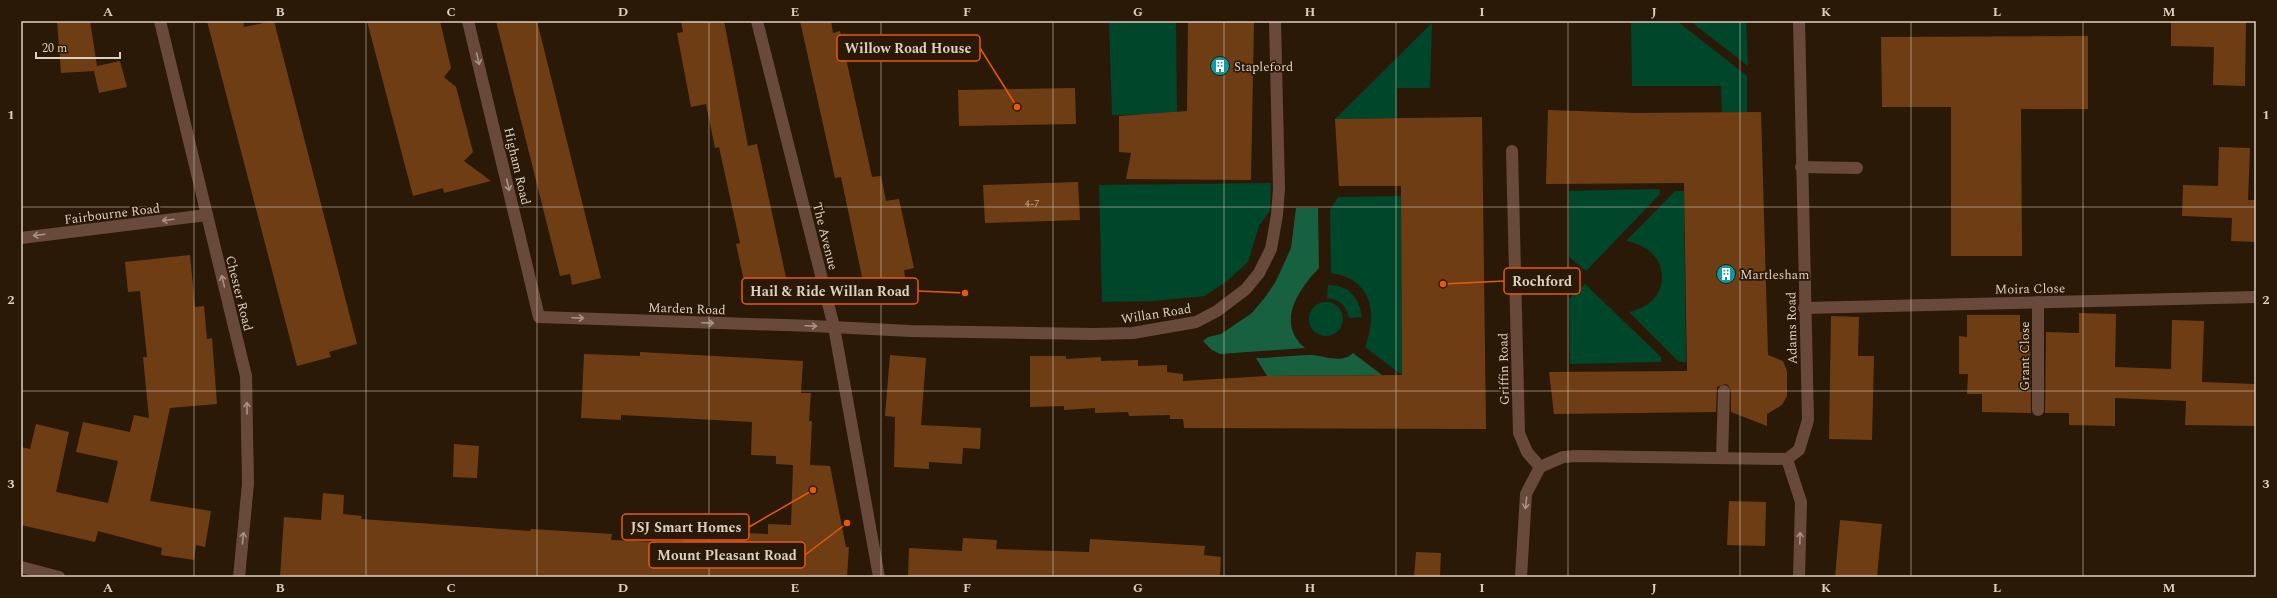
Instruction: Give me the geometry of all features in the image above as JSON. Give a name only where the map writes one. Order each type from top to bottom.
[{"type":"street","name":"Chester Road","points":[[160,21],[246,376],[248,484],[239,577]]},
{"type":"street","name":"Higham Road","points":[[468,21],[539,316]]},
{"type":"street","name":"The Avenue","points":[[757,21],[834,327],[879,577]]},
{"type":"street","name":"Willan Road","points":[[834,327],[975,333],[1133,333],[1196,322],[1234,299],[1246,289],[1259,273],[1271,249],[1277,215],[1279,189],[1275,21]]},
{"type":"street","name":"Adams Road","points":[[1787,459],[1799,450],[1808,420],[1804,308],[1799,21]]},
{"type":"street","name":"Griffin Road","points":[[1512,151],[1518,433],[1527,452],[1540,467]]},
{"type":"street","points":[[1801,167],[1857,168]]},
{"type":"street","name":"Fairbourne Road","points":[[21,238],[207,215]]},
{"type":"street","name":"Moira Close","points":[[1804,308],[2256,297]]},
{"type":"street","name":"Grant Close","points":[[2038,302],[2038,410]]},
{"type":"street","name":"Marden Road","points":[[539,316],[834,327]]},
{"type":"street","points":[[1722,458],[1724,391]]},
{"type":"street","points":[[1521,577],[1526,494],[1540,467],[1563,458],[1578,456],[1787,459],[1801,502],[1799,577]]},
{"type":"street","points":[[21,568],[59,577]]},
{"type":"green space","points":[[1109,21],[1176,21],[1177,114],[1112,115]]},
{"type":"green space","points":[[1631,21],[1677,21],[1747,76],[1747,112],[1722,112],[1721,86],[1632,86]]},
{"type":"green space","points":[[1690,21],[1746,21],[1748,66]]},
{"type":"green space","points":[[1432,23],[1430,88],[1397,88],[1397,118],[1335,119]]},
{"type":"green space","points":[[1271,183],[1270,211],[1259,226],[1248,262],[1227,281],[1205,296],[1154,301],[1102,302],[1099,185]]},
{"type":"green space","points":[[1659,189],[1660,194],[1586,271],[1569,257],[1569,191]]},
{"type":"green space","points":[[1675,191],[1684,191],[1686,362],[1679,362],[1629,312],[1644,307],[1654,298],[1660,287],[1662,276],[1659,264],[1652,254],[1641,246],[1626,241]]},
{"type":"green space","points":[[1401,196],[1402,375],[1365,347],[1371,322],[1371,310],[1363,290],[1355,282],[1331,273],[1330,210],[1338,197]]},
{"type":"green space","points":[[1296,208],[1318,208],[1319,268],[1311,276],[1298,296],[1293,306],[1291,317],[1292,328],[1296,338],[1305,348],[1220,354],[1212,350],[1203,341],[1208,337],[1221,334],[1252,313],[1276,281],[1291,248]]},
{"type":"green space","points":[[1585,284],[1661,357],[1661,362],[1570,364],[1569,299]]},
{"type":"green space","points":[[1328,285],[1342,287],[1352,294],[1361,310],[1362,317],[1349,318],[1342,304],[1327,298]]},
{"type":"green space","points":[[1326,302],[1338,307],[1343,319],[1338,331],[1326,336],[1314,331],[1309,319],[1314,307]]},
{"type":"green space","points":[[1353,353],[1382,375],[1267,376],[1256,358],[1312,355],[1339,359]]},
{"type":"building","points":[[57,21],[90,21],[97,66],[120,61],[127,87],[99,93],[94,71],[61,73]]},
{"type":"building","points":[[207,21],[243,21],[244,27],[274,21],[357,344],[329,352],[331,357],[297,366]]},
{"type":"building","points":[[367,21],[440,21],[451,68],[444,77],[456,87],[473,152],[464,161],[491,181],[444,193],[443,188],[413,196]]},
{"type":"building","points":[[496,21],[537,21],[601,278],[572,285],[570,274],[560,276]]},
{"type":"building","points":[[681,21],[724,21],[748,146],[757,144],[789,291],[757,298],[754,284],[745,286],[736,244],[740,243],[719,147],[715,148],[706,104],[691,107],[677,33],[683,32]]},
{"type":"building","points":[[800,21],[831,21],[833,33],[840,31],[872,177],[881,176],[886,201],[899,199],[914,268],[904,270],[906,284],[865,291],[841,177],[835,178]]},
{"type":"building","name":"Stapleford","points":[[1188,21],[1254,21],[1251,180],[1126,179],[1131,153],[1119,152],[1119,116],[1187,111]]},
{"type":"building","points":[[2171,21],[2246,21],[2245,86],[2213,85],[2214,47],[2171,46]]},
{"type":"building","points":[[2088,36],[2088,109],[2021,109],[2022,256],[1951,256],[1951,107],[1882,107],[1881,37]]},
{"type":"building","points":[[1075,88],[1076,124],[959,126],[958,90]]},
{"type":"building","name":"Martlesham","points":[[1548,110],[1637,113],[1761,112],[1768,355],[1783,361],[1787,371],[1787,396],[1782,405],[1767,414],[1767,426],[1731,412],[1731,391],[1728,385],[1725,384],[1717,387],[1716,412],[1554,414],[1549,372],[1687,371],[1684,183],[1546,184]]},
{"type":"building","points":[[1482,117],[1486,429],[1184,428],[1183,419],[1170,419],[1170,415],[1129,416],[1128,412],[1095,413],[1095,408],[1064,410],[1064,406],[1030,407],[1030,356],[1066,356],[1066,359],[1101,357],[1101,361],[1138,360],[1138,366],[1167,365],[1167,372],[1183,374],[1183,381],[1267,376],[1402,375],[1401,186],[1339,186],[1335,119]]},
{"type":"building","points":[[2219,147],[2250,148],[2248,200],[2256,200],[2256,242],[2231,241],[2232,218],[2182,216],[2183,185],[2218,186]]},
{"type":"building","points":[[1078,182],[1080,220],[985,223],[983,185]]},
{"type":"building","points":[[190,255],[195,307],[204,306],[207,339],[212,338],[217,404],[170,408],[150,501],[211,511],[205,547],[196,545],[194,560],[161,555],[162,548],[98,531],[95,542],[21,525],[21,447],[30,449],[36,424],[69,432],[56,492],[108,503],[118,461],[76,452],[83,422],[130,432],[134,415],[149,418],[143,357],[147,357],[140,291],[128,292],[125,262]]},
{"type":"building","points":[[2079,313],[2116,314],[2115,367],[2171,369],[2172,320],[2204,321],[2202,382],[2256,384],[2256,426],[2185,425],[2186,401],[2115,398],[2115,426],[2069,425],[2069,413],[2045,413],[2046,332],[2079,333]]},
{"type":"building","points":[[1967,315],[2020,315],[2020,332],[2030,332],[2031,413],[1982,412],[1982,394],[1967,394],[1968,374],[1959,374],[1959,336],[1967,337]]},
{"type":"building","points":[[1831,316],[1859,317],[1858,356],[1874,356],[1872,440],[1829,439]]},
{"type":"building","points":[[640,352],[803,361],[801,393],[811,393],[809,421],[812,421],[810,465],[830,466],[846,547],[849,547],[847,577],[280,577],[284,517],[321,520],[323,493],[344,495],[343,514],[362,516],[361,519],[530,531],[531,529],[612,534],[611,540],[683,543],[683,531],[768,534],[768,524],[791,525],[793,465],[776,464],[776,456],[751,455],[752,422],[621,415],[621,420],[581,418],[584,354],[640,356]]},
{"type":"building","points":[[890,355],[926,358],[921,425],[981,428],[980,449],[963,448],[962,464],[929,462],[929,469],[894,467],[895,417],[885,416]]},
{"type":"building","points":[[454,444],[479,446],[477,478],[453,477]]},
{"type":"building","points":[[1729,501],[1766,502],[1765,546],[1727,545]]},
{"type":"building","points":[[1840,520],[1882,524],[1877,577],[1835,577]]},
{"type":"building","points":[[963,538],[997,540],[996,549],[1089,552],[1090,539],[1205,546],[1204,555],[1221,557],[1220,577],[908,577],[909,548],[962,551]]},
{"type":"building","points":[[1416,552],[1441,553],[1440,577],[1414,577]]},
{"type":"place","name":"Stapleford","points":[[1220,66]]},
{"type":"place","name":"Willow Road House","points":[[1017,107]]},
{"type":"place","name":"Martlesham","points":[[1726,274]]},
{"type":"place","name":"Rochford","points":[[1443,284]]},
{"type":"place","name":"Hail & Ride Willan Road","points":[[965,293]]},
{"type":"place","name":"JSJ Smart Homes","points":[[813,490]]},
{"type":"place","name":"Mount Pleasant Road","points":[[847,523]]}]
